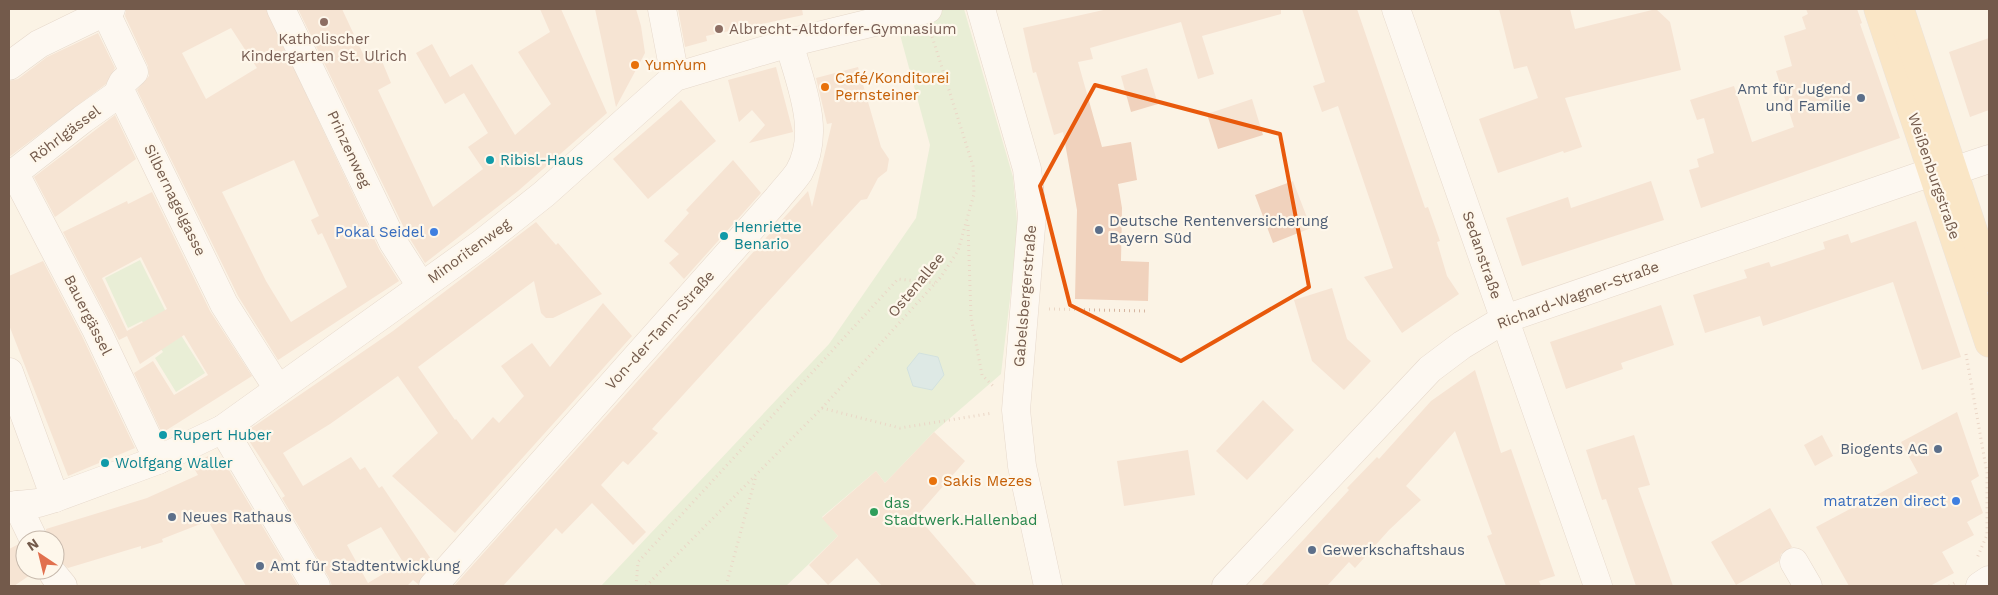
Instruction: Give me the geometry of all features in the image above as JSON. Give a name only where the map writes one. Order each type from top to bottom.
[{"type":"main road","name":"Weißenburgstraße","points":[[1878,9],[1943,171],[1989,278]]},
{"type":"main road","name":"Weißenburgstraße","points":[[1900,9],[1943,171],[1977,344]]},
{"type":"street","name":"Prinzenweg","points":[[281,9],[392,242],[421,286]]},
{"type":"street","points":[[662,9],[675,77]]},
{"type":"street","name":"Minoritenweg","points":[[14,511],[158,460],[223,429],[481,244],[544,194],[675,77],[789,44],[926,9]]},
{"type":"street","name":"Gabelsbergerstraße","points":[[981,9],[1027,169],[1031,194],[1032,215],[1016,410],[1022,466],[1048,586]]},
{"type":"street","name":"Sedanstraße","points":[[1396,9],[1598,586]]},
{"type":"street","points":[[9,66],[39,44],[108,10],[134,72],[123,82],[120,88],[121,92]]},
{"type":"street","name":"Von-der-Tann-Straße","points":[[433,586],[777,200],[799,171],[810,133],[808,116],[789,44]]},
{"type":"street","name":"Röhrlgässel","points":[[11,174],[121,92]]},
{"type":"street","name":"Silbernagelgasse","points":[[121,92],[224,304],[278,389]]},
{"type":"street","name":"Richard-Wagner-Straße","points":[[1226,586],[1430,369],[1462,345],[1505,319],[1943,171],[1989,159]]},
{"type":"street","name":"Bauergässel","points":[[11,174],[96,330],[158,460]]},
{"type":"street","points":[[9,372],[55,498]]},
{"type":"street","points":[[223,429],[316,586]]},
{"type":"street","points":[[14,511],[28,530]]},
{"type":"street","points":[[1794,562],[1808,586]]},
{"type":"path","name":"Ostenallee","points":[[646,586],[822,408],[935,283],[958,251],[968,222],[974,194],[973,166],[926,9]]},
{"type":"path","points":[[968,222],[972,317],[982,376],[1016,410]]},
{"type":"path","points":[[636,586],[638,562],[898,279],[935,283]]},
{"type":"path","points":[[1023,309],[1146,311]]},
{"type":"path","points":[[1949,586],[1976,576],[1988,535],[1987,473],[1977,344]]},
{"type":"path","points":[[822,408],[900,428],[1016,410]]},
{"type":"path","points":[[726,586],[756,476]]},
{"type":"highlighted area","points":[[1095,85],[1280,134],[1309,287],[1181,361],[1070,305],[1040,186]]},
{"type":"green space","points":[[893,9],[964,9],[1013,177],[1018,232],[1001,374],[934,432],[885,483],[876,471],[822,517],[838,536],[786,586],[601,586],[829,344],[916,218],[930,145]]},
{"type":"green space","points":[[140,260],[165,310],[205,373],[176,392],[155,358],[163,352],[142,321],[128,328],[105,278]]},
{"type":"water","points":[[919,353],[938,357],[944,375],[932,390],[913,386],[907,368]]},
{"type":"building","points":[[126,9],[266,9],[379,249],[399,281],[278,360],[238,296],[137,90],[149,76],[148,66],[125,16]],"holes":[[[231,28],[257,68],[206,99],[182,53]],[[294,160],[319,216],[311,220],[318,235],[322,233],[347,287],[291,322],[266,281],[222,192]]]},
{"type":"building","points":[[298,9],[342,9],[363,54],[377,49],[391,83],[378,90],[433,207],[483,169],[468,147],[488,133],[464,93],[445,104],[416,53],[432,44],[450,77],[472,64],[515,135],[551,104],[518,52],[550,32],[540,9],[561,9],[607,113],[518,191],[425,263],[407,234]]},
{"type":"building","points":[[595,9],[636,9],[641,26],[645,53],[616,107]]},
{"type":"building","name":"Albrecht-Altdorfer-Gymnasium","points":[[678,9],[802,9],[803,15],[706,36],[707,41],[685,47]]},
{"type":"building","points":[[1108,9],[1281,9],[1281,14],[1202,36],[1214,74],[1198,79],[1181,22],[1090,48],[1093,59],[1078,62],[1102,147],[1131,142],[1137,180],[1118,184],[1122,208],[1121,261],[1149,262],[1148,301],[1075,299],[1077,210],[1063,132],[1054,135],[1036,72],[1033,73],[1023,28]]},
{"type":"building","points":[[1302,9],[1357,9],[1425,208],[1428,207],[1440,241],[1437,242],[1447,276],[1459,294],[1402,333],[1364,277],[1393,268],[1338,106],[1322,112],[1313,86],[1325,82]]},
{"type":"building","points":[[1499,9],[1570,9],[1575,29],[1656,9],[1670,22],[1681,70],[1565,98],[1582,147],[1564,153],[1563,151],[1498,173],[1479,119],[1538,98],[1527,66],[1514,69]]},
{"type":"building","points":[[1806,9],[1857,9],[1862,23],[1860,24],[1900,138],[1701,208],[1689,170],[1699,167],[1697,159],[1714,153],[1704,118],[1697,120],[1690,100],[1734,86],[1752,142],[1794,127],[1776,71],[1792,66],[1784,36],[1806,29],[1802,17],[1808,14]]},
{"type":"building","points":[[98,33],[115,68],[106,84],[9,157],[9,81],[18,79],[47,57]]},
{"type":"building","points":[[1989,38],[1989,110],[1970,117],[1949,52]]},
{"type":"building","points":[[776,67],[793,132],[749,143],[765,125],[752,110],[739,122],[728,80]]},
{"type":"building","points":[[858,67],[881,147],[889,159],[887,171],[878,178],[867,199],[861,200],[652,429],[658,433],[628,465],[623,461],[601,485],[646,532],[633,545],[592,503],[562,534],[556,528],[503,586],[454,586],[808,191],[812,207],[832,123],[827,124],[816,78]]},
{"type":"building","points":[[1147,68],[1158,104],[1131,112],[1121,76]]},
{"type":"building","points":[[1252,99],[1263,135],[1218,149],[1207,114]]},
{"type":"building","points":[[681,100],[716,141],[648,199],[613,159]]},
{"type":"building","points":[[115,115],[136,159],[55,217],[34,177]]},
{"type":"building","points":[[733,160],[761,193],[684,279],[669,263],[679,254],[664,241],[689,213],[686,210]]},
{"type":"building","points":[[1293,181],[1311,228],[1273,243],[1255,195]]},
{"type":"building","points":[[1651,181],[1664,220],[1522,266],[1506,218],[1568,197],[1571,208]]},
{"type":"building","points":[[152,192],[210,311],[252,376],[162,433],[134,373],[153,361],[174,395],[208,375],[184,335],[140,364],[127,336],[119,340],[63,232],[127,201],[128,204]],"holes":[[[141,257],[167,309],[127,331],[102,278]]]},
{"type":"building","points":[[1916,221],[1961,357],[1922,370],[1893,282],[1763,326],[1760,316],[1705,333],[1693,295],[1747,278],[1744,270],[1769,262],[1771,267],[1825,249],[1823,242],[1848,234],[1851,243]]},
{"type":"building","points":[[536,222],[556,245],[558,243],[602,294],[553,318],[546,318],[541,313],[534,281],[418,367],[455,420],[472,440],[493,417],[499,423],[524,396],[501,366],[532,343],[550,367],[603,303],[632,336],[455,533],[392,476],[438,433],[398,376],[330,424],[283,453],[303,486],[351,457],[360,470],[365,467],[379,488],[382,486],[433,562],[418,584],[413,580],[407,586],[332,586],[282,498],[285,496],[244,433],[393,331]],"holes":[[[381,527],[403,562],[368,583],[347,545]]]},
{"type":"building","points":[[43,261],[82,336],[135,448],[68,476],[9,325],[9,276]]},
{"type":"building","points":[[1332,288],[1347,339],[1371,361],[1344,390],[1312,361],[1294,300]]},
{"type":"building","points":[[1661,305],[1674,345],[1621,363],[1623,369],[1566,389],[1550,342]]},
{"type":"building","points":[[1475,370],[1501,453],[1511,449],[1555,576],[1539,581],[1541,586],[1506,586],[1487,536],[1492,534],[1455,431],[1406,486],[1421,500],[1389,530],[1355,568],[1349,562],[1327,586],[1261,586],[1349,490],[1347,488],[1377,457],[1379,459],[1431,401]]},
{"type":"building","points":[[1263,400],[1294,430],[1247,480],[1216,451]]},
{"type":"building","points":[[1957,412],[1979,476],[1971,481],[1983,513],[1967,522],[1974,535],[1942,552],[1954,573],[1930,586],[1849,586],[1816,527],[1918,473],[1901,442]]},
{"type":"building","name":"das Stadtwerk.Hallenbad","points":[[934,432],[965,461],[917,516],[977,586],[882,586],[857,558],[828,585],[809,565],[838,536],[822,518],[876,471],[885,483]]},
{"type":"building","points":[[1634,435],[1650,485],[1638,488],[1673,586],[1636,586],[1606,499],[1602,500],[1586,450]]},
{"type":"building","points":[[1822,435],[1833,456],[1815,466],[1804,445]]},
{"type":"building","points":[[1188,450],[1195,495],[1124,506],[1117,461]]},
{"type":"building","name":"Neues Rathaus","points":[[210,455],[215,465],[223,460],[298,586],[246,586],[208,521],[162,539],[163,542],[141,549],[141,546],[68,568],[65,565],[65,530],[46,529],[147,498],[198,475],[192,465]]},
{"type":"building","points":[[1770,508],[1792,547],[1781,554],[1779,561],[1736,585],[1711,542]]},
{"type":"building","points":[[15,546],[15,580],[23,580],[14,586],[9,586],[9,549]]},
{"type":"place","name":"Katholischer Kindergarten St. Ulrich","points":[[324,22]]},
{"type":"place","name":"Albrecht-Altdorfer-Gymnasium","points":[[719,29]]},
{"type":"place","name":"YumYum","points":[[635,65]]},
{"type":"place","name":"Café/Konditorei Pernsteiner","points":[[825,87]]},
{"type":"place","name":"Amt für Jugend und Familie","points":[[1861,98]]},
{"type":"place","name":"Ribisl-Haus","points":[[490,160]]},
{"type":"place","name":"Deutsche Rentenversicherung Bayern Süd","points":[[1099,230]]},
{"type":"place","name":"Pokal Seidel","points":[[434,232]]},
{"type":"place","name":"Henriette Benario","points":[[724,236]]},
{"type":"place","name":"Rupert Huber","points":[[163,435]]},
{"type":"place","name":"Biogents AG","points":[[1938,449]]},
{"type":"place","name":"Wolfgang Waller","points":[[105,463]]},
{"type":"place","name":"Sakis Mezes","points":[[933,481]]},
{"type":"place","name":"matratzen direct","points":[[1956,501]]},
{"type":"place","name":"das Stadtwerk.Hallenbad","points":[[874,512]]},
{"type":"place","name":"Neues Rathaus","points":[[172,517]]},
{"type":"place","name":"Gewerkschaftshaus","points":[[1312,550]]},
{"type":"place","name":"Amt für Stadtentwicklung","points":[[260,566]]}]
